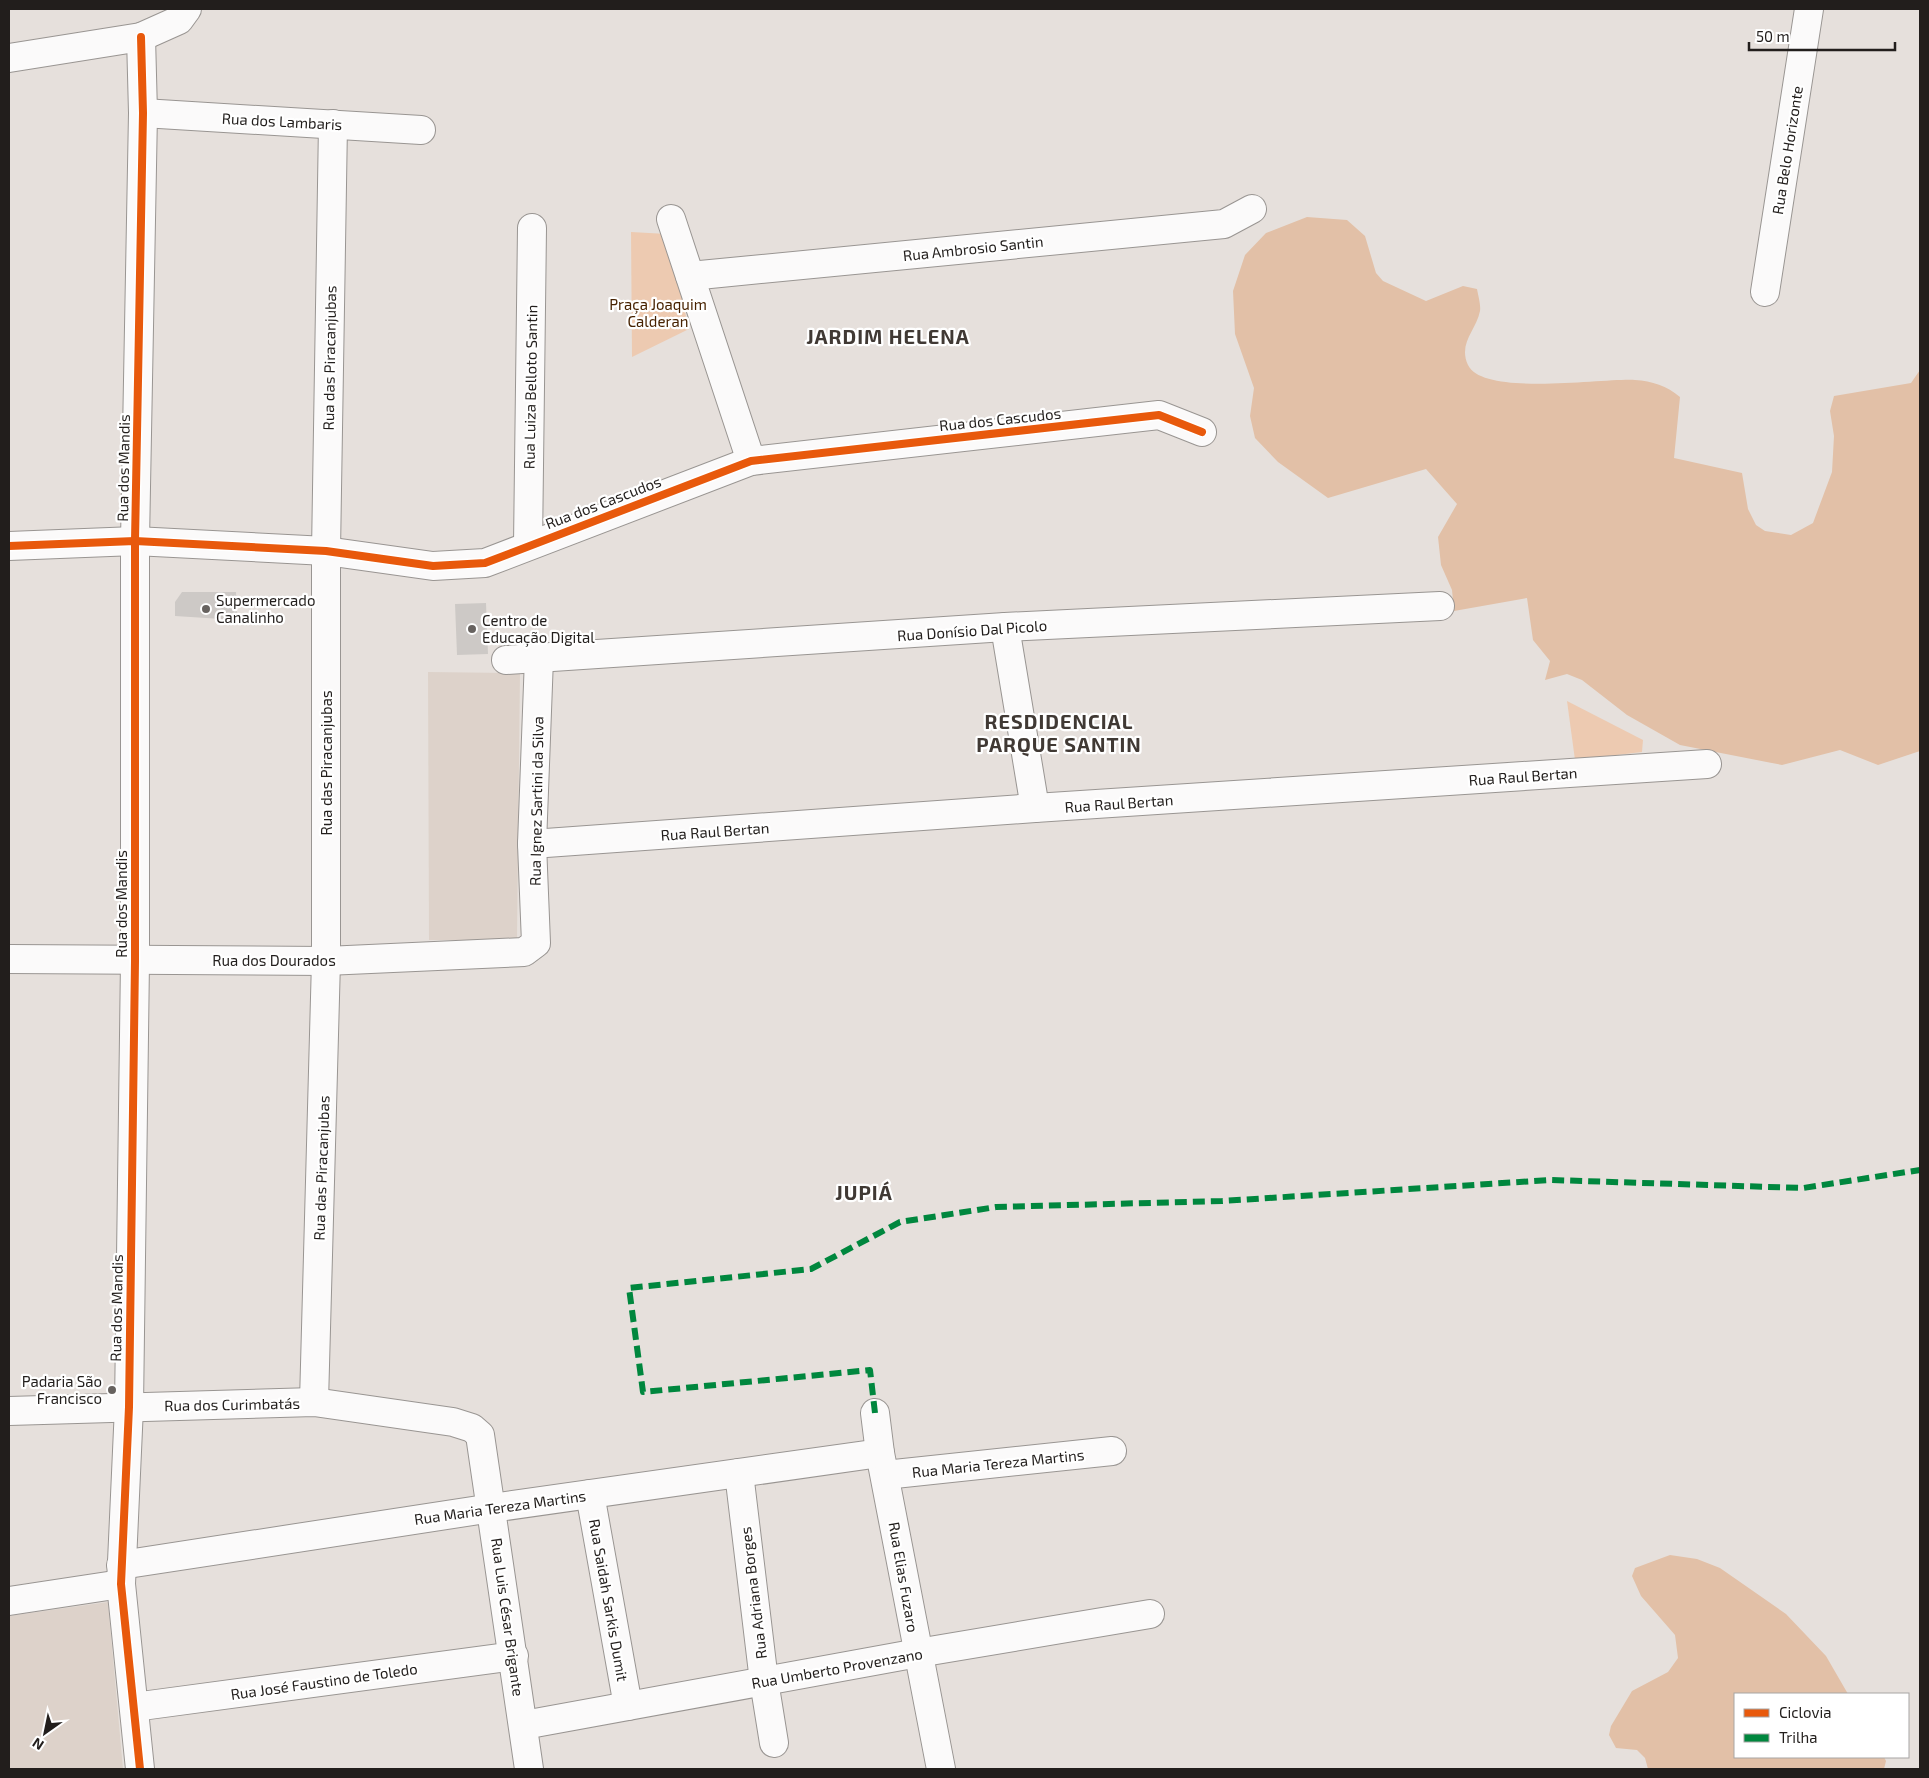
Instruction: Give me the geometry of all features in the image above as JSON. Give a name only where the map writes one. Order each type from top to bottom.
[{"type":"street","points":[[9,58],[141,37],[180,20],[187,9]]},
{"type":"street","name":"Rua Belo Horizonte","points":[[1765,292],[1809,9]]},
{"type":"street","name":"Rua dos Mandis","points":[[140,1769],[121,1575],[128,1407],[135,961],[135,541],[143,113],[141,37]]},
{"type":"street","name":"Rua dos Lambaris","points":[[143,113],[421,130]]},
{"type":"street","name":"Rua das Piracanjubas","points":[[314,1402],[326,961],[326,551],[333,124]]},
{"type":"street","name":"Rua Ambrosio Santin","points":[[690,276],[1224,224],[1252,209]]},
{"type":"street","points":[[671,219],[750,461]]},
{"type":"street","name":"Rua Luiza Belloto Santin","points":[[528,545],[532,228]]},
{"type":"street","name":"Rua dos Cascudos","points":[[9,546],[135,541],[326,551],[433,566],[485,563],[750,461],[1159,415],[1202,432]]},
{"type":"street","name":"Rua Donísio Dal Picolo","points":[[506,660],[1004,627],[1440,606]]},
{"type":"street","points":[[1004,627],[1035,808]]},
{"type":"street","name":"Rua Ignez Sartini da Silva","points":[[536,943],[532,844],[540,658]]},
{"type":"street","name":"Rua Raul Bertan","points":[[532,844],[1035,808],[1707,764]]},
{"type":"street","name":"Rua dos Dourados","points":[[9,959],[326,961],[507,954],[524,952],[536,943]]},
{"type":"street","name":"Rua dos Curimbatás","points":[[9,1411],[314,1402],[453,1422]]},
{"type":"street","name":"Rua Elias Fuzaro","points":[[875,1413],[882,1464],[941,1769]]},
{"type":"street","name":"Rua Luis César Brigante","points":[[453,1422],[472,1428],[480,1435],[514,1656],[529,1769]]},
{"type":"street","name":"Rua Maria Tereza Martins","points":[[9,1601],[121,1575],[492,1508],[739,1473],[1112,1451]]},
{"type":"street","name":"Rua Adriana Borges","points":[[739,1473],[764,1681],[774,1743]]},
{"type":"street","name":"Rua Saidah Sarkis Dumit","points":[[590,1494],[628,1706]]},
{"type":"street","name":"Rua Umberto Provenzano","points":[[524,1725],[918,1653],[1150,1614]]},
{"type":"street","name":"Rua José Faustino de Toledo","points":[[134,1707],[514,1656]]},
{"type":"shaded area","points":[[1307,217],[1347,220],[1365,236],[1376,273],[1383,281],[1426,301],[1463,286],[1477,289],[1480,311],[1466,344],[1465,357],[1468,365],[1478,375],[1496,381],[1546,384],[1635,380],[1653,383],[1675,393],[1680,397],[1674,458],[1742,473],[1748,509],[1756,525],[1765,531],[1791,535],[1813,523],[1832,472],[1834,436],[1830,411],[1834,396],[1911,383],[1920,370],[1920,751],[1878,765],[1840,750],[1782,765],[1680,745],[1627,715],[1582,680],[1567,674],[1545,680],[1550,661],[1533,640],[1527,598],[1454,611],[1452,590],[1441,565],[1438,537],[1457,504],[1426,469],[1328,498],[1278,462],[1255,438],[1250,416],[1254,388],[1235,334],[1233,291],[1245,255],[1266,233]]},
{"type":"shaded area","points":[[428,672],[520,673],[517,940],[429,940]]},
{"type":"shaded area","points":[[1670,1555],[1697,1559],[1720,1568],[1786,1614],[1826,1656],[1847,1693],[1734,1693],[1734,1758],[1884,1758],[1886,1761],[1884,1769],[1648,1769],[1645,1758],[1637,1750],[1616,1748],[1609,1735],[1611,1726],[1632,1691],[1668,1672],[1678,1658],[1675,1635],[1641,1596],[1632,1576],[1635,1568]]},
{"type":"shaded area","points":[[108,1602],[123,1769],[9,1769],[9,1616]]},
{"type":"green space","name":"Praça Joaquim Calderan","points":[[631,232],[667,234],[689,329],[632,357]]},
{"type":"green space","points":[[1567,701],[1643,740],[1642,752],[1575,760]]},
{"type":"building","name":"Supermercado Canalinho","points":[[182,592],[236,592],[237,620],[175,616],[175,602]]},
{"type":"building","name":"Centro de Educação Digital","points":[[486,603],[488,654],[457,655],[455,604]]},
{"type":"marked path","points":[[875,1413],[870,1370],[643,1392],[629,1288],[811,1269],[900,1222],[996,1207],[1222,1201],[1551,1180],[1803,1188],[1920,1170]]},
{"type":"cycle path","points":[[140,1769],[121,1584],[129,1407],[135,961],[135,541],[143,113],[141,37]]},
{"type":"cycle path","points":[[9,546],[135,541],[326,551],[433,566],[485,563],[751,461],[1159,415],[1202,432]]},
{"type":"place","name":"Supermercado Canalinho","points":[[206,609]]},
{"type":"place","name":"Centro de Educação Digital","points":[[472,629]]},
{"type":"place","name":"Padaria São Francisco","points":[[112,1390]]},
{"type":"district","name":"JARDIM HELENA","points":[[888,336]]},
{"type":"district","name":"RESDIDENCIAL PARQUE SANTIN","points":[[1059,732]]},
{"type":"district","name":"JUPIÁ","points":[[864,1192]]}]
